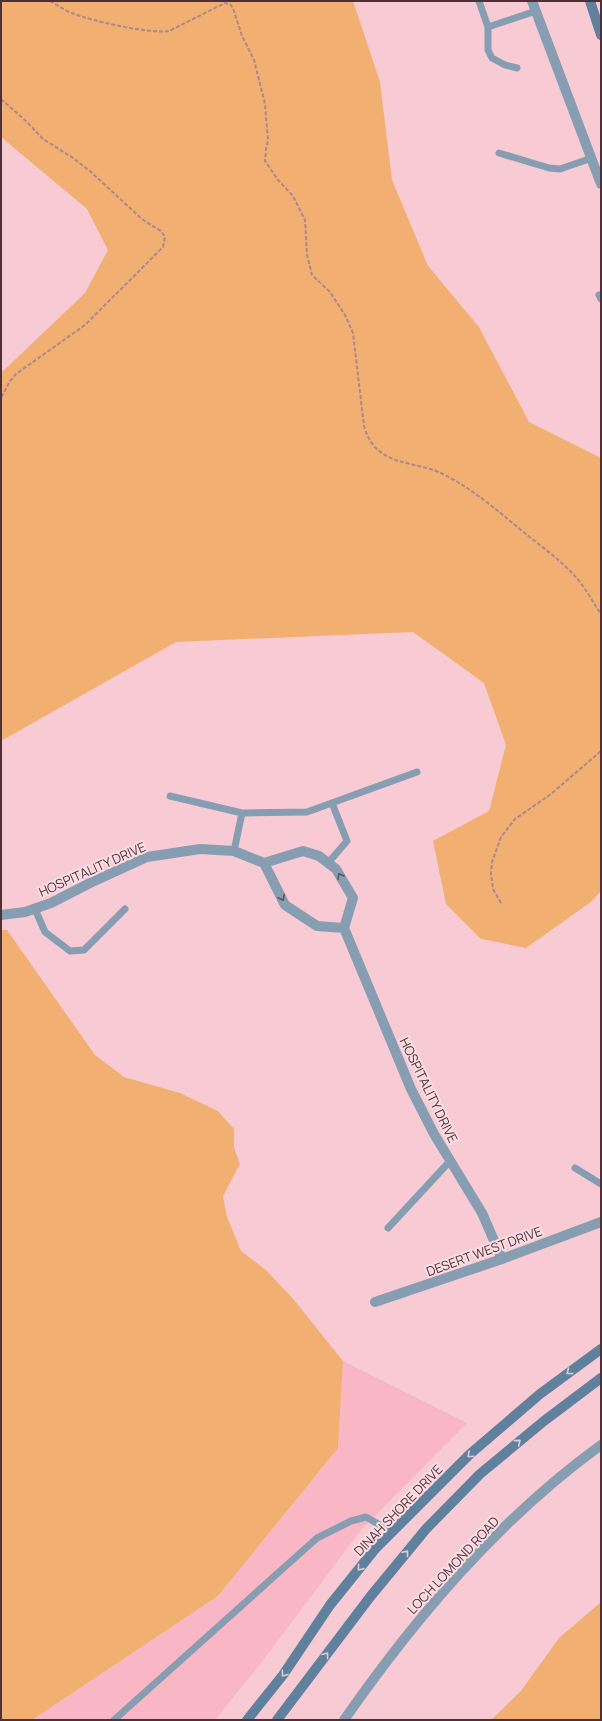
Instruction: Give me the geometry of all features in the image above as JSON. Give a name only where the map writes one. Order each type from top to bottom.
[{"type":"main road","points":[[590,1],[601,35]]},
{"type":"main road","name":"DINAH SHORE DRIVE","points":[[247,1720],[283,1675],[330,1605],[375,1549],[470,1454],[540,1394],[601,1349]]},
{"type":"main road","points":[[277,1720],[370,1597],[426,1529],[480,1474],[544,1421],[601,1378]]},
{"type":"street","points":[[532,1],[601,184]]},
{"type":"street","name":"HOSPITALITY DRIVE","points":[[1,915],[25,912],[51,903],[147,857],[200,848],[234,851],[264,863]]},
{"type":"street","points":[[304,851],[319,856],[328,863],[336,869],[353,898],[344,928],[317,926],[285,905],[264,863],[304,851]]},
{"type":"street","name":"HOSPITALITY DRIVE","points":[[344,928],[411,1089],[434,1134],[482,1213],[502,1259]]},
{"type":"street","name":"DESERT WEST DRIVE","points":[[375,1302],[502,1259],[601,1222]]},
{"type":"street","name":"LOCH LOMOND ROAD","points":[[344,1720],[373,1679],[421,1618],[472,1560],[518,1514],[601,1445]]},
{"type":"lane","points":[[479,1],[488,27],[488,50],[492,58],[505,66],[517,68]]},
{"type":"lane","points":[[488,27],[536,12]]},
{"type":"lane","points":[[499,153],[550,168],[560,169],[592,158]]},
{"type":"lane","points":[[170,796],[242,813],[307,812],[417,772]]},
{"type":"lane","points":[[328,863],[347,841],[332,803]]},
{"type":"lane","points":[[234,851],[242,813]]},
{"type":"lane","points":[[35,909],[45,932],[70,951],[76,952],[84,950],[125,909]]},
{"type":"lane","points":[[388,1228],[450,1161]]},
{"type":"lane","points":[[575,1168],[601,1184]]},
{"type":"lane","points":[[114,1720],[317,1538],[351,1521],[366,1517],[392,1532]]},
{"type":"path","points":[[50,1],[73,14],[87,18],[161,32],[169,31],[225,3],[230,4],[233,8],[242,36],[254,60],[265,104],[268,142],[265,161],[278,180],[293,196],[305,220],[307,255],[312,275],[330,292],[350,325],[353,334],[364,426],[374,447],[388,456],[402,462],[444,474],[476,492],[574,575],[601,614]]},
{"type":"path","points":[[1,99],[27,122],[43,139],[102,181],[142,220],[161,231],[165,237],[163,247],[132,277],[110,302],[85,325],[16,374],[1,398]]},
{"type":"path","points":[[501,903],[493,889],[491,874],[492,862],[501,837],[515,819],[551,794],[601,751]]},
{"type":"shaded area","points":[[1,1],[353,1],[380,82],[392,180],[428,266],[479,327],[529,422],[601,458],[601,891],[591,902],[526,948],[481,939],[446,904],[433,841],[489,811],[506,745],[484,683],[413,632],[176,642],[1,741],[1,373],[85,293],[108,250],[87,209],[1,137]]},
{"type":"shaded area","points":[[1,930],[7,930],[95,1055],[124,1077],[180,1093],[218,1111],[234,1129],[234,1147],[240,1164],[223,1196],[227,1217],[241,1251],[266,1270],[294,1300],[343,1361],[338,1448],[218,1596],[32,1720],[1,1720]]},
{"type":"shaded area","points":[[343,1361],[467,1423],[361,1530],[261,1663],[215,1720],[32,1720],[218,1596],[338,1448]]},
{"type":"shaded area","points":[[601,1602],[601,1720],[491,1720],[521,1691],[559,1638]]}]
